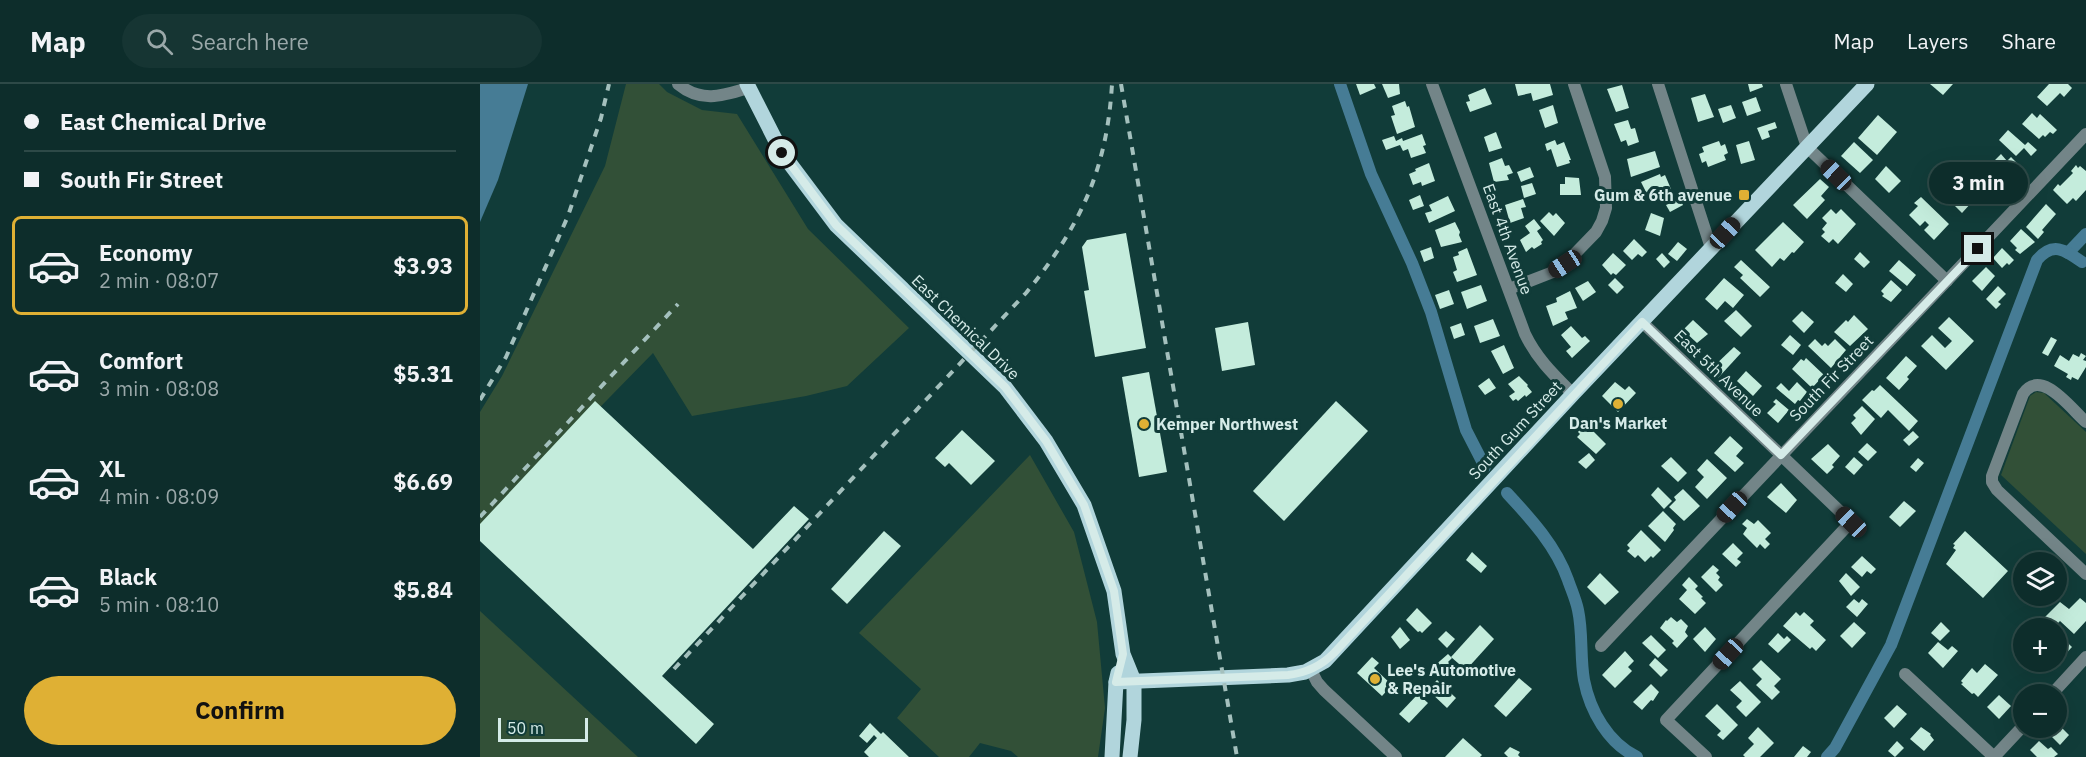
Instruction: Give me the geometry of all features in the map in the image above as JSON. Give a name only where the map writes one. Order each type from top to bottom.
[{"type":"main road","name":"South Gum Street","points":[[1116,682],[1288,675],[1311,670],[1325,661],[1573,394],[1867,84]]},
{"type":"main road","name":"East Chemical Drive","points":[[747,86],[782,153],[836,225],[1005,387],[1046,441],[1084,505],[1114,591],[1123,654],[1134,681]]},
{"type":"main road","name":"East Chemical Drive","points":[[1116,682],[1123,654]]},
{"type":"main road","points":[[1130,757],[1134,720],[1134,681]]},
{"type":"main road","points":[[1112,757],[1116,682]]},
{"type":"street","points":[[678,84],[691,93],[710,98],[720,97],[747,86]]},
{"type":"street","name":"East 4th Avenue","points":[[1432,84],[1532,349],[1544,365],[1573,394]]},
{"type":"street","points":[[1509,289],[1552,272],[1565,264],[1596,232],[1602,221],[1606,208],[1605,177],[1574,84]]},
{"type":"street","points":[[1658,84],[1712,248]]},
{"type":"street","points":[[1786,84],[1807,147],[1947,281]]},
{"type":"street","name":"South Fir Street","points":[[1601,646],[2086,134]]},
{"type":"street","name":"East 5th Avenue","points":[[1642,322],[1851,522],[1666,720],[1706,757]]},
{"type":"street","points":[[2086,422],[2049,388],[2038,384],[2032,386],[2023,394],[1993,470],[1992,482],[1997,490],[2086,574]]},
{"type":"street","points":[[2061,684],[2086,657]]},
{"type":"street","points":[[1311,670],[1324,690],[1395,757]]},
{"type":"street","points":[[1905,674],[1994,757],[2013,737]]},
{"type":"green space","points":[[626,84],[659,84],[667,92],[702,110],[737,114],[808,229],[909,328],[847,386],[806,396],[692,416],[653,353],[480,530],[480,412],[502,376],[605,166]]},
{"type":"green space","points":[[2036,392],[2044,393],[2086,432],[2086,554],[2001,475],[2030,396]]},
{"type":"green space","points":[[1030,455],[1074,532],[1097,622],[1105,708],[1098,757],[1018,757],[1011,751],[980,743],[969,757],[939,757],[897,718],[921,689],[859,633]]},
{"type":"green space","points":[[480,611],[638,757],[480,757]]},
{"type":"water","points":[[480,84],[528,84],[498,180],[480,222]]},
{"type":"building","points":[[1356,84],[1374,84],[1376,88],[1360,95]]},
{"type":"building","points":[[1382,84],[1399,84],[1400,94],[1388,98]]},
{"type":"building","points":[[1515,84],[1550,84],[1553,95],[1533,101],[1531,93],[1518,96]]},
{"type":"building","points":[[1748,84],[1762,84],[1763,87],[1750,92]]},
{"type":"building","points":[[1930,84],[1953,84],[1943,95]]},
{"type":"building","points":[[2049,84],[2068,84],[2072,88],[2064,97],[2060,93],[2047,106],[2037,97]]},
{"type":"building","points":[[1622,85],[1629,108],[1616,112],[1607,89]]},
{"type":"building","points":[[1485,88],[1492,104],[1470,112],[1466,102],[1470,101],[1468,95]]},
{"type":"building","points":[[1705,94],[1714,117],[1698,122],[1691,98]]},
{"type":"building","points":[[1756,97],[1761,111],[1747,116],[1742,102]]},
{"type":"building","points":[[1405,101],[1407,107],[1409,106],[1415,127],[1397,134],[1391,116],[1395,115],[1392,106]]},
{"type":"building","points":[[1553,105],[1558,123],[1545,128],[1539,110]]},
{"type":"building","points":[[1731,105],[1736,118],[1723,123],[1718,109]]},
{"type":"building","points":[[2032,113],[2037,118],[2040,114],[2057,130],[2039,139],[2022,124]]},
{"type":"building","points":[[1878,115],[1897,132],[1877,155],[1858,138]]},
{"type":"building","points":[[1628,120],[1631,129],[1635,128],[1639,142],[1628,146],[1626,140],[1621,142],[1614,124]]},
{"type":"building","points":[[1775,122],[1777,128],[1768,131],[1770,137],[1762,140],[1757,128]]},
{"type":"building","points":[[2008,130],[2025,145],[2028,142],[2037,150],[2031,156],[2024,148],[2016,156],[1999,140]]},
{"type":"building","points":[[1496,132],[1502,148],[1489,152],[1484,137]]},
{"type":"building","points":[[1422,134],[1426,153],[1411,158],[1408,149],[1403,151],[1400,145],[1386,150],[1382,140],[1394,136],[1396,141],[1402,138],[1403,141]]},
{"type":"building","points":[[1555,140],[1557,145],[1564,142],[1570,163],[1557,167],[1551,149],[1547,151],[1545,144]]},
{"type":"building","points":[[1719,141],[1721,146],[1725,144],[1728,153],[1724,155],[1726,160],[1708,167],[1706,161],[1702,163],[1699,154],[1704,152],[1702,147]]},
{"type":"building","points":[[1749,141],[1755,160],[1741,164],[1736,145]]},
{"type":"building","points":[[1854,142],[1873,160],[1860,173],[1841,156]]},
{"type":"building","points":[[1655,151],[1660,167],[1631,177],[1627,159]]},
{"type":"building","points":[[2001,154],[2007,161],[2011,157],[2021,167],[2007,182],[1989,166]]},
{"type":"building","points":[[1502,158],[1505,166],[1509,165],[1513,173],[1507,175],[1509,180],[1494,182],[1489,163]]},
{"type":"building","points":[[1965,161],[1975,168],[1989,184],[1983,193],[1979,194],[1966,181],[1959,189],[1972,202],[1962,213],[1946,197],[1945,199],[1940,195],[1942,193],[1937,189]]},
{"type":"building","points":[[1429,163],[1435,181],[1422,186],[1421,182],[1413,185],[1409,174]]},
{"type":"building","points":[[2076,165],[2086,171],[2086,190],[2076,201],[2073,198],[2067,204],[2053,190],[2073,173],[2071,171]]},
{"type":"building","points":[[1886,166],[1901,181],[1889,193],[1875,179]]},
{"type":"building","points":[[1530,167],[1534,177],[1521,182],[1517,172]]},
{"type":"building","points":[[1660,174],[1661,177],[1665,175],[1671,189],[1649,198],[1641,182]]},
{"type":"building","points":[[1565,177],[1579,178],[1581,195],[1560,195],[1560,184],[1565,184]]},
{"type":"building","points":[[1820,179],[1829,187],[1821,196],[1825,200],[1807,219],[1793,205]]},
{"type":"building","points":[[1532,183],[1536,194],[1524,198],[1521,186]]},
{"type":"building","points":[[1420,195],[1424,206],[1413,210],[1409,200]]},
{"type":"building","points":[[1448,196],[1455,211],[1429,223],[1425,213],[1432,211],[1429,205]]},
{"type":"building","points":[[1921,197],[1949,224],[1934,240],[1924,230],[1929,225],[1925,221],[1920,226],[1909,215],[1918,206],[1914,203]]},
{"type":"building","points":[[1523,199],[1526,207],[1521,208],[1524,218],[1510,223],[1505,205]]},
{"type":"building","points":[[1680,199],[1683,205],[1670,212],[1666,205]]},
{"type":"building","points":[[2046,204],[2056,214],[2042,230],[2044,232],[2038,239],[2026,227]]},
{"type":"building","points":[[1831,209],[1836,214],[1841,209],[1856,224],[1838,244],[1833,239],[1829,243],[1821,236],[1825,232],[1822,229],[1827,223],[1822,218]]},
{"type":"building","points":[[1549,212],[1553,216],[1556,213],[1565,223],[1554,236],[1540,221]]},
{"type":"building","points":[[1651,213],[1664,218],[1660,236],[1645,230]]},
{"type":"building","points":[[1534,219],[1541,228],[1537,231],[1543,240],[1542,244],[1526,252],[1520,240],[1530,233],[1525,226]]},
{"type":"building","points":[[1455,222],[1462,242],[1441,247],[1435,230]]},
{"type":"building","points":[[1783,222],[1804,242],[1784,261],[1780,258],[1772,267],[1755,250]]},
{"type":"building","points":[[2021,229],[2035,242],[2020,254],[2010,241]]},
{"type":"building","points":[[1126,233],[1146,348],[1095,357],[1084,291],[1089,290],[1082,247],[1087,240]]},
{"type":"building","points":[[1634,239],[1647,252],[1642,257],[1638,254],[1632,260],[1623,251]]},
{"type":"building","points":[[1678,242],[1687,249],[1677,261],[1668,254]]},
{"type":"building","points":[[1431,247],[1434,258],[1424,262],[1420,251]]},
{"type":"building","points":[[1467,248],[1477,275],[1457,282],[1453,272],[1457,270],[1453,257]]},
{"type":"building","points":[[2002,248],[2014,260],[2002,268],[1993,258]]},
{"type":"building","points":[[1860,252],[1870,262],[1864,268],[1854,259]]},
{"type":"building","points":[[1613,253],[1626,265],[1616,275],[1613,273],[1611,275],[1602,265]]},
{"type":"building","points":[[1662,253],[1670,262],[1664,268],[1656,259]]},
{"type":"building","points":[[1741,260],[1770,287],[1760,297],[1740,278],[1743,275],[1734,267]]},
{"type":"building","points":[[1899,260],[1916,275],[1907,286],[1889,271]]},
{"type":"building","points":[[1986,267],[1995,276],[1982,291],[1972,281]]},
{"type":"building","points":[[1843,274],[1853,284],[1846,292],[1835,283]]},
{"type":"building","points":[[1615,278],[1624,287],[1617,294],[1608,285]]},
{"type":"building","points":[[1724,278],[1744,295],[1733,308],[1725,301],[1717,310],[1705,299]]},
{"type":"building","points":[[1891,280],[1902,290],[1891,302],[1882,296],[1884,294],[1881,291]]},
{"type":"building","points":[[1588,281],[1596,292],[1583,301],[1575,288]]},
{"type":"building","points":[[1481,285],[1487,301],[1467,309],[1461,292]]},
{"type":"building","points":[[1998,286],[2006,294],[1998,302],[2001,304],[1996,309],[1986,299]]},
{"type":"building","points":[[1449,290],[1454,304],[1440,309],[1435,295]]},
{"type":"building","points":[[1570,291],[1577,308],[1565,312],[1568,319],[1553,326],[1546,306],[1557,302],[1556,298]]},
{"type":"building","points":[[1736,310],[1752,326],[1741,337],[1724,321]]},
{"type":"building","points":[[1802,311],[1814,322],[1804,333],[1792,321]]},
{"type":"building","points":[[1854,315],[1868,329],[1850,346],[1834,332]]},
{"type":"building","points":[[1949,317],[1974,341],[1946,370],[1921,346],[1932,335],[1945,348],[1952,341],[1938,328]]},
{"type":"building","points":[[1493,319],[1500,336],[1480,343],[1474,326]]},
{"type":"building","points":[[1693,320],[1708,334],[1697,343],[1683,330]]},
{"type":"building","points":[[1248,322],[1255,365],[1222,371],[1215,328]]},
{"type":"building","points":[[1461,323],[1465,335],[1454,339],[1450,327]]},
{"type":"building","points":[[1571,326],[1582,338],[1585,336],[1590,341],[1572,358],[1566,351],[1571,347],[1561,335]]},
{"type":"building","points":[[1790,335],[1801,345],[1793,355],[1781,345]]},
{"type":"building","points":[[2051,337],[2057,340],[2048,356],[2042,353]]},
{"type":"building","points":[[1815,339],[1822,346],[1825,343],[1828,346],[1835,339],[1846,350],[1831,368],[1808,346]]},
{"type":"building","points":[[1504,345],[1514,368],[1503,374],[1491,351]]},
{"type":"building","points":[[1734,347],[1741,353],[1718,378],[1710,370]]},
{"type":"building","points":[[2081,353],[2086,356],[2083,360],[2086,361],[2086,367],[2078,380],[2072,377],[2071,380],[2066,377],[2068,374],[2054,366],[2060,355],[2069,361],[2073,354],[2079,357]]},
{"type":"building","points":[[1906,356],[1917,366],[1899,390],[1886,378]]},
{"type":"building","points":[[1806,358],[1824,375],[1812,388],[1792,369],[1801,359],[1804,361]]},
{"type":"building","points":[[1746,371],[1762,386],[1753,396],[1737,381]]},
{"type":"building","name":"Kemper Northwest","points":[[1149,372],[1167,472],[1139,477],[1122,377]]},
{"type":"building","points":[[1519,376],[1532,392],[1518,401],[1516,399],[1513,401],[1509,396],[1515,392],[1508,384]]},
{"type":"building","points":[[1489,378],[1496,388],[1485,395],[1478,386]]},
{"type":"building","name":"Dan's Market","points":[[1615,382],[1625,390],[1629,386],[1636,393],[1618,412],[1602,396]]},
{"type":"building","points":[[1797,382],[1807,392],[1795,404],[1776,388],[1781,383],[1789,391]]},
{"type":"building","points":[[1880,385],[1918,421],[1909,431],[1888,410],[1881,418],[1862,400]]},
{"type":"building","points":[[1776,399],[1789,410],[1778,423],[1767,413],[1776,404],[1773,402]]},
{"type":"building","points":[[595,401],[753,549],[794,506],[809,519],[662,676],[714,724],[696,744],[480,541],[480,524]]},
{"type":"building","points":[[1336,401],[1368,431],[1284,521],[1253,491]]},
{"type":"building","points":[[1862,406],[1875,419],[1861,435],[1851,423],[1856,418],[1853,415]]},
{"type":"building","points":[[1588,426],[1606,444],[1596,454],[1577,437],[1581,428],[1584,430]]},
{"type":"building","points":[[962,430],[995,461],[971,485],[949,463],[945,467],[935,458]]},
{"type":"building","points":[[1913,431],[1919,437],[1909,446],[1903,440]]},
{"type":"building","points":[[1730,436],[1743,448],[1736,456],[1744,463],[1735,472],[1714,453]]},
{"type":"building","points":[[1867,443],[1877,452],[1868,461],[1858,452]]},
{"type":"building","points":[[1828,444],[1840,456],[1827,474],[1811,459]]},
{"type":"building","points":[[1589,453],[1595,460],[1586,469],[1578,462]]},
{"type":"building","points":[[1671,457],[1687,473],[1678,482],[1661,466]]},
{"type":"building","points":[[1854,457],[1863,465],[1854,475],[1845,467]]},
{"type":"building","points":[[1918,458],[1924,463],[1916,472],[1910,467]]},
{"type":"building","points":[[1707,459],[1727,478],[1707,499],[1695,487],[1704,477],[1697,470]]},
{"type":"building","points":[[1781,483],[1797,500],[1786,513],[1767,497]]},
{"type":"building","points":[[1658,487],[1672,501],[1664,509],[1651,495]]},
{"type":"building","points":[[1683,489],[1700,506],[1684,521],[1669,507],[1676,500],[1674,497]]},
{"type":"building","points":[[1904,501],[1916,511],[1900,527],[1889,517]]},
{"type":"building","points":[[1663,511],[1676,524],[1665,542],[1648,526]]},
{"type":"building","points":[[1747,519],[1754,524],[1758,520],[1771,533],[1765,539],[1770,544],[1765,549],[1760,544],[1757,548],[1743,534],[1747,528],[1742,524]]},
{"type":"building","points":[[1641,530],[1661,550],[1645,562],[1638,555],[1635,558],[1627,551],[1630,548],[1627,545]]},
{"type":"building","points":[[884,531],[901,546],[847,604],[831,589]]},
{"type":"building","points":[[1965,531],[2008,571],[1983,598],[1946,564],[1956,550],[1953,544]]},
{"type":"building","points":[[1733,543],[1743,553],[1737,559],[1741,562],[1736,567],[1722,554]]},
{"type":"building","points":[[1472,552],[1487,566],[1481,573],[1466,560]]},
{"type":"building","points":[[1862,556],[1876,569],[1871,574],[1867,571],[1862,577],[1851,567]]},
{"type":"building","points":[[1713,565],[1719,570],[1716,573],[1723,585],[1716,592],[1701,577]]},
{"type":"building","points":[[1600,573],[1619,592],[1605,605],[1587,587]]},
{"type":"building","points":[[1846,573],[1860,587],[1851,596],[1839,581]]},
{"type":"building","points":[[1689,577],[1698,586],[1695,589],[1706,603],[1695,614],[1679,599],[1687,590],[1682,585]]},
{"type":"building","points":[[2080,598],[2086,603],[2086,621],[2074,634],[2067,628],[2067,618],[2044,618],[2056,606],[2065,606],[2069,609]]},
{"type":"building","points":[[1854,599],[1859,603],[1862,599],[1868,604],[1857,617],[1846,607]]},
{"type":"building","points":[[1417,608],[1432,623],[1422,633],[1406,620]]},
{"type":"building","points":[[1796,612],[1800,616],[1804,612],[1814,621],[1810,625],[1826,640],[1816,651],[1812,647],[1810,649],[1783,626]]},
{"type":"building","points":[[1671,617],[1677,622],[1681,619],[1688,626],[1685,632],[1688,636],[1677,648],[1672,643],[1674,641],[1660,628]]},
{"type":"building","points":[[1854,622],[1866,633],[1852,648],[1840,636]]},
{"type":"building","points":[[1941,622],[1950,631],[1940,641],[1931,633]]},
{"type":"building","points":[[1480,625],[1494,639],[1466,670],[1451,657]]},
{"type":"building","points":[[1400,627],[1410,640],[1400,649],[1391,637]]},
{"type":"building","points":[[1705,627],[1716,639],[1705,652],[1693,639]]},
{"type":"building","points":[[1446,631],[1455,639],[1447,648],[1438,639]]},
{"type":"building","points":[[1778,633],[1784,639],[1787,636],[1791,640],[1778,653],[1768,644]]},
{"type":"building","points":[[1651,635],[1666,650],[1658,658],[1642,643]]},
{"type":"building","points":[[1938,642],[1948,650],[1952,646],[1958,651],[1943,668],[1928,653]]},
{"type":"building","points":[[2067,642],[2072,647],[2067,652]]},
{"type":"building","points":[[1625,651],[1634,661],[1628,667],[1632,671],[1615,688],[1602,675]]},
{"type":"building","points":[[1448,654],[1452,658],[1448,662],[1452,666],[1448,670],[1445,668],[1440,674],[1433,667]]},
{"type":"building","name":"Lee's Automotive & Repair","points":[[1372,657],[1379,663],[1374,668],[1392,685],[1382,696],[1357,673]]},
{"type":"building","points":[[1655,658],[1668,670],[1661,677],[1649,665]]},
{"type":"building","points":[[1761,660],[1781,679],[1774,686],[1780,692],[1772,700],[1756,685],[1762,679],[1752,669]]},
{"type":"building","points":[[1985,664],[1998,675],[1978,697],[1961,684],[1963,683],[1961,681],[1972,668],[1977,673]]},
{"type":"building","points":[[1519,678],[1532,689],[1506,717],[1494,706]]},
{"type":"building","points":[[1437,680],[1456,698],[1447,708],[1428,690]]},
{"type":"building","points":[[1740,681],[1761,702],[1746,717],[1736,707],[1742,701],[1730,690]]},
{"type":"building","points":[[1651,684],[1659,692],[1653,701],[1651,700],[1642,710],[1633,702]]},
{"type":"building","points":[[1418,694],[1428,703],[1409,723],[1399,714]]},
{"type":"building","points":[[1999,695],[2011,706],[1999,719],[1987,707]]},
{"type":"building","points":[[1717,704],[1738,725],[1723,740],[1717,735],[1721,731],[1705,716]]},
{"type":"building","points":[[1897,705],[1907,714],[1894,728],[1884,718]]},
{"type":"building","points":[[870,723],[909,757],[869,757],[864,752],[877,738],[874,735],[867,743],[859,736]]},
{"type":"building","points":[[1758,727],[1774,743],[1760,757],[1745,757],[1743,755],[1754,744],[1748,738]]},
{"type":"building","points":[[1921,727],[1931,734],[1934,740],[1924,751],[1910,739]]},
{"type":"building","points":[[1463,738],[1482,755],[1480,757],[1445,757]]},
{"type":"building","points":[[2053,738],[2066,738],[2060,745]]},
{"type":"building","points":[[1897,741],[1904,748],[1895,757],[1888,751]]},
{"type":"building","points":[[2039,741],[2048,749],[2051,747],[2058,754],[2054,757],[2037,757],[2030,750]]},
{"type":"building","points":[[1803,746],[1811,752],[1807,757],[1794,757]]},
{"type":"building","points":[[1510,747],[1520,752],[1518,755],[1520,757],[1508,757],[1504,753]]},
{"type":"waterway","points":[[1340,84],[1371,174],[1412,263],[1431,312],[1466,430],[1485,467]]},
{"type":"waterway","points":[[2068,253],[2086,234]]},
{"type":"waterway","points":[[1827,757],[1835,748],[1891,645],[2037,260],[2048,251],[2059,249],[2082,262]]},
{"type":"waterway","points":[[1507,493],[1550,544],[1568,580],[1580,619],[1584,680],[1596,714],[1609,735],[1637,757]]},
{"type":"railway","points":[[480,400],[506,357],[568,216],[601,118],[609,84]]},
{"type":"railway","points":[[674,669],[1026,293],[1045,269],[1076,221],[1097,171],[1104,144],[1112,84]]},
{"type":"railway","points":[[1121,84],[1237,757]]},
{"type":"railway","points":[[480,517],[678,304]]},
{"type":"place","name":"Gum & 6th avenue","points":[[1744,195]]},
{"type":"place","name":"Dan's Market","points":[[1618,404]]},
{"type":"place","name":"Kemper Northwest","points":[[1144,424]]},
{"type":"place","name":"Lee's Automotive & Repair","points":[[1375,679]]},
{"type":"route","points":[[782,153],[836,225],[1005,387],[1046,441],[1084,505],[1114,591],[1123,654],[1116,682],[1288,675],[1305,672],[1320,665],[1334,653],[1642,322],[1781,455],[1978,249]]}]
